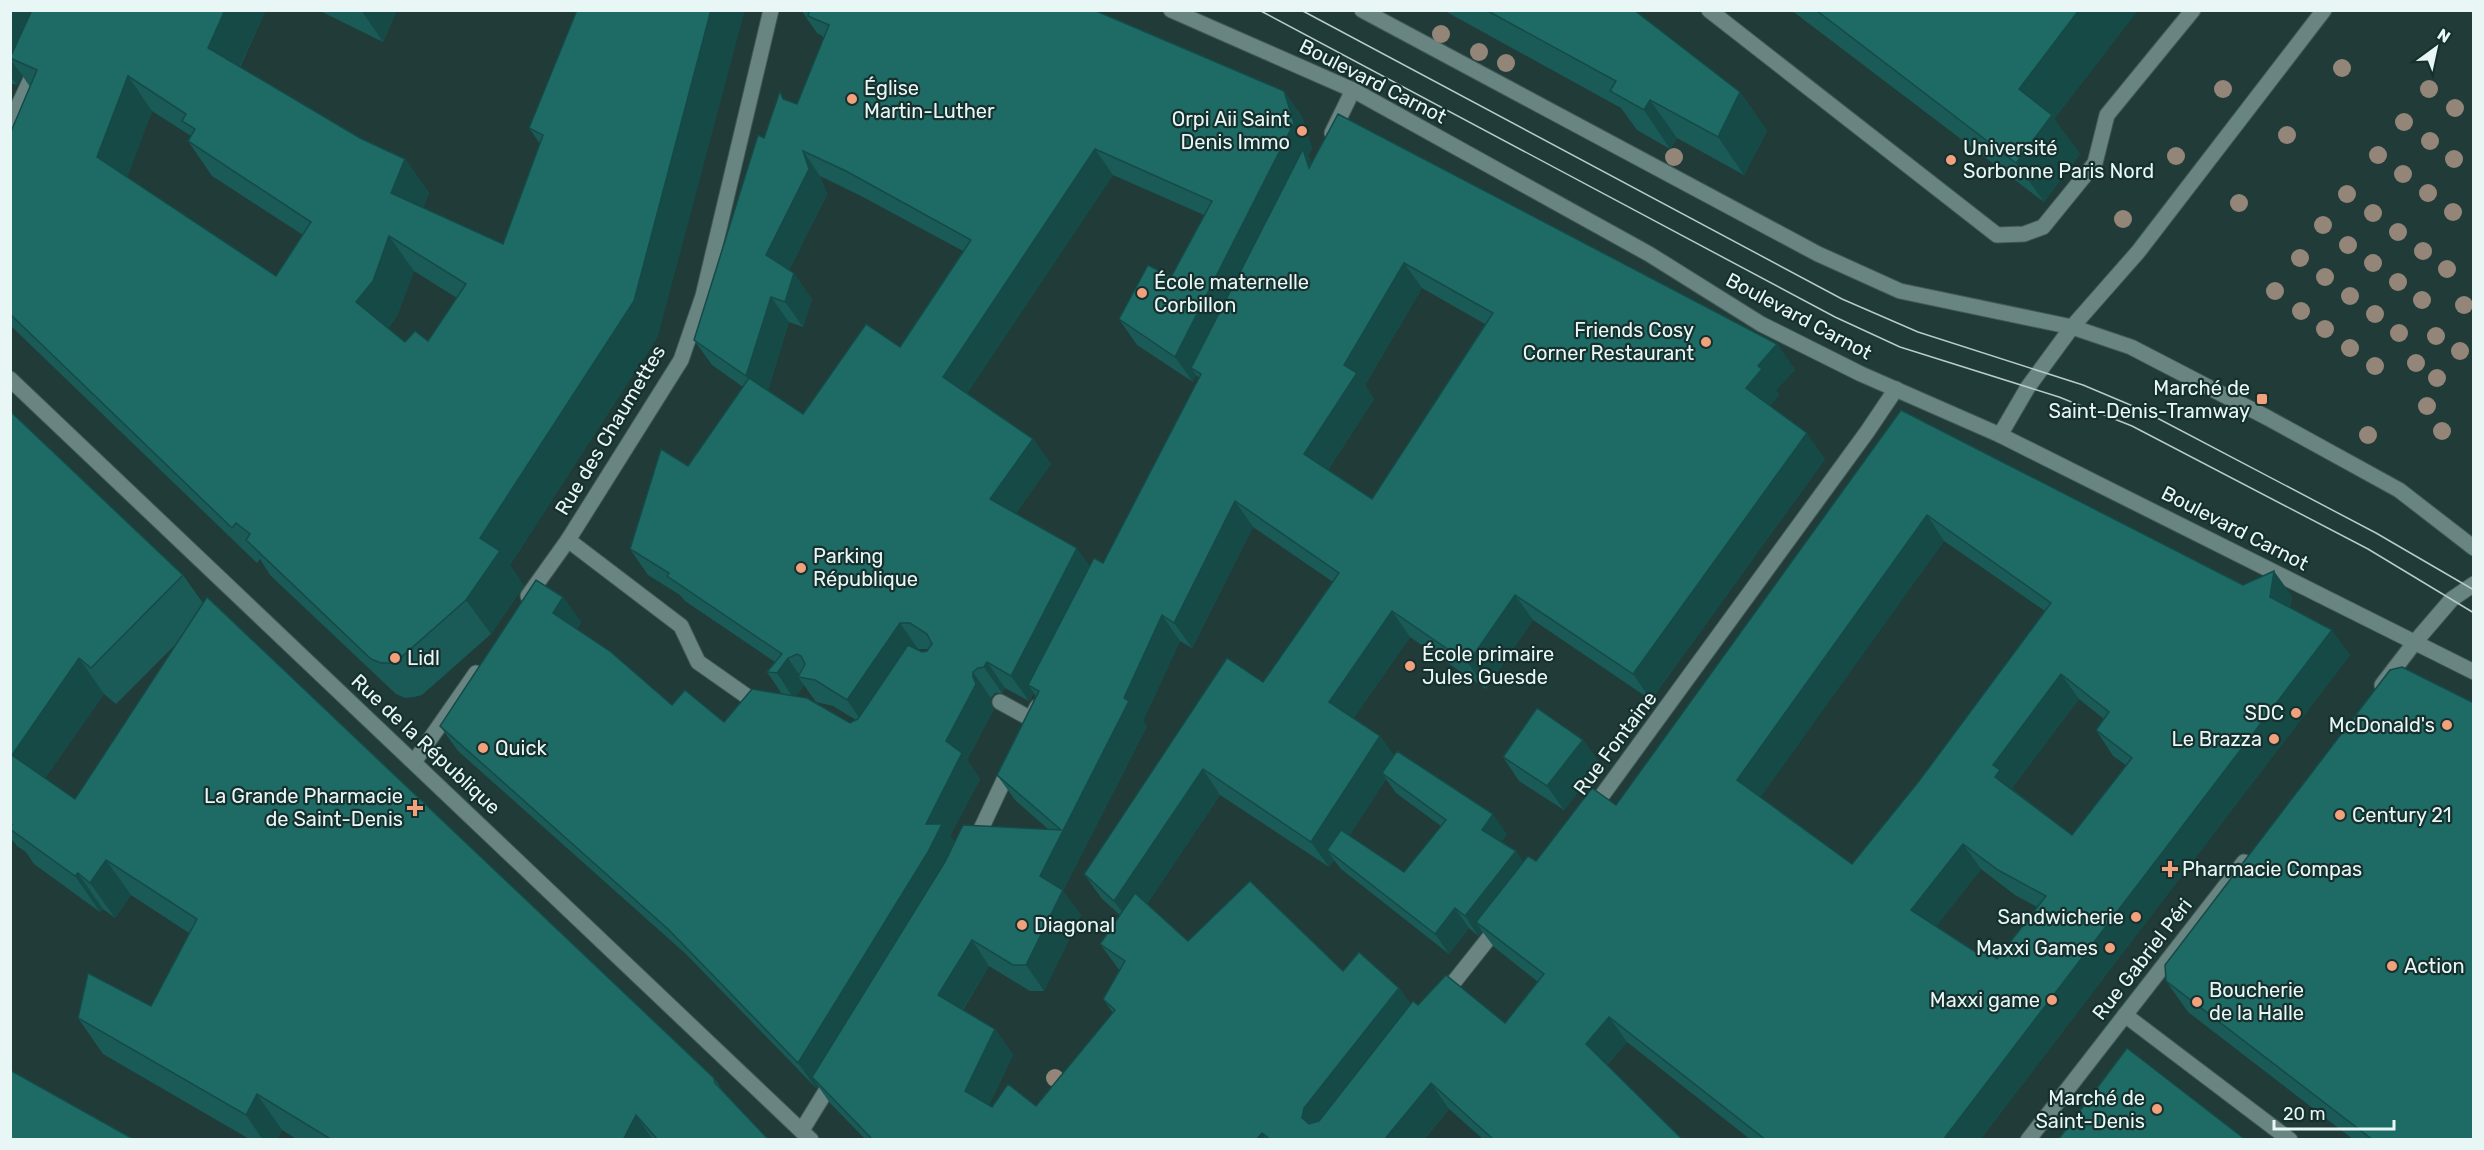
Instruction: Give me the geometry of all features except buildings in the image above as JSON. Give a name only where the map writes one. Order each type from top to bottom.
[{"type":"street","name":"Rue des Chaumettes","points":[[519,610],[568,540],[681,360],[703,296],[771,10]]},
{"type":"street","name":"Boulevard Carnot","points":[[1171,10],[1353,90],[1649,254],[1761,324],[1861,374],[2000,435],[2474,672]]},
{"type":"street","points":[[1362,10],[1818,254],[1900,291],[2072,327],[2131,347],[2268,418],[2399,490],[2474,548]]},
{"type":"street","points":[[1709,10],[1997,235],[2024,234],[2043,227],[2095,163],[2107,115],[2193,10]]},
{"type":"street","points":[[2000,435],[2028,387],[2072,327],[2138,252],[2324,10]]},
{"type":"street","points":[[10,124],[43,52]]},
{"type":"street","points":[[1327,143],[1353,90]]},
{"type":"street","name":"Rue de la République","points":[[10,379],[807,1135]]},
{"type":"street","name":"Rue Fontaine","points":[[1579,825],[1626,765],[1896,389]]},
{"type":"street","points":[[568,540],[681,626],[698,662],[755,702],[777,706]]},
{"type":"street","points":[[2374,694],[2452,599],[2474,584]]},
{"type":"street","points":[[414,762],[486,658]]},
{"type":"street","points":[[1000,702],[1029,724],[1041,698]]},
{"type":"street","points":[[965,861],[997,799],[1018,749]]},
{"type":"street","name":"Rue Gabriel Péri","points":[[2028,1140],[2250,854]]},
{"type":"street","points":[[1432,1010],[1513,909]]},
{"type":"street","points":[[2125,1015],[2290,1140]]},
{"type":"street","points":[[807,1135],[844,1060]]},
{"type":"tram line","points":[[1259,10],[1835,317],[1900,347],[2059,397],[2132,426],[2368,549],[2474,613]]},
{"type":"tram line","points":[[1301,10],[1842,299],[1918,332],[2083,385],[2140,409],[2376,533],[2474,590]]},
{"type":"place","name":"Église Martin-Luther","points":[[852,99]]},
{"type":"place","name":"Orpi Aii Saint Denis Immo","points":[[1302,131]]},
{"type":"place","name":"Université Sorbonne Paris Nord","points":[[1951,160]]},
{"type":"place","name":"École maternelle Corbillon","points":[[1142,293]]},
{"type":"place","name":"Friends Cosy Corner Restaurant","points":[[1706,342]]},
{"type":"place","name":"Marché de Saint-Denis-Tramway","points":[[2262,399]]},
{"type":"place","name":"Parking République","points":[[801,568]]},
{"type":"place","name":"Lidl","points":[[395,658]]},
{"type":"place","name":"École primaire Jules Guesde","points":[[1410,666]]},
{"type":"place","name":"SDC","points":[[2296,713]]},
{"type":"place","name":"McDonald's","points":[[2447,725]]},
{"type":"place","name":"Le Brazza","points":[[2274,739]]},
{"type":"place","name":"Quick","points":[[483,748]]},
{"type":"place","name":"La Grande Pharmacie de Saint-Denis","points":[[415,808]]},
{"type":"place","name":"Century 21","points":[[2340,815]]},
{"type":"place","name":"Pharmacie Compas","points":[[2170,869]]},
{"type":"place","name":"Sandwicherie","points":[[2136,917]]},
{"type":"place","name":"Diagonal","points":[[1022,925]]},
{"type":"place","name":"Maxxi Games","points":[[2110,948]]},
{"type":"place","name":"Action","points":[[2392,966]]},
{"type":"place","name":"Maxxi game","points":[[2052,1000]]},
{"type":"place","name":"Boucherie de la Halle","points":[[2197,1002]]},
{"type":"place","name":"Marché de Saint-Denis","points":[[2157,1109]]}]
